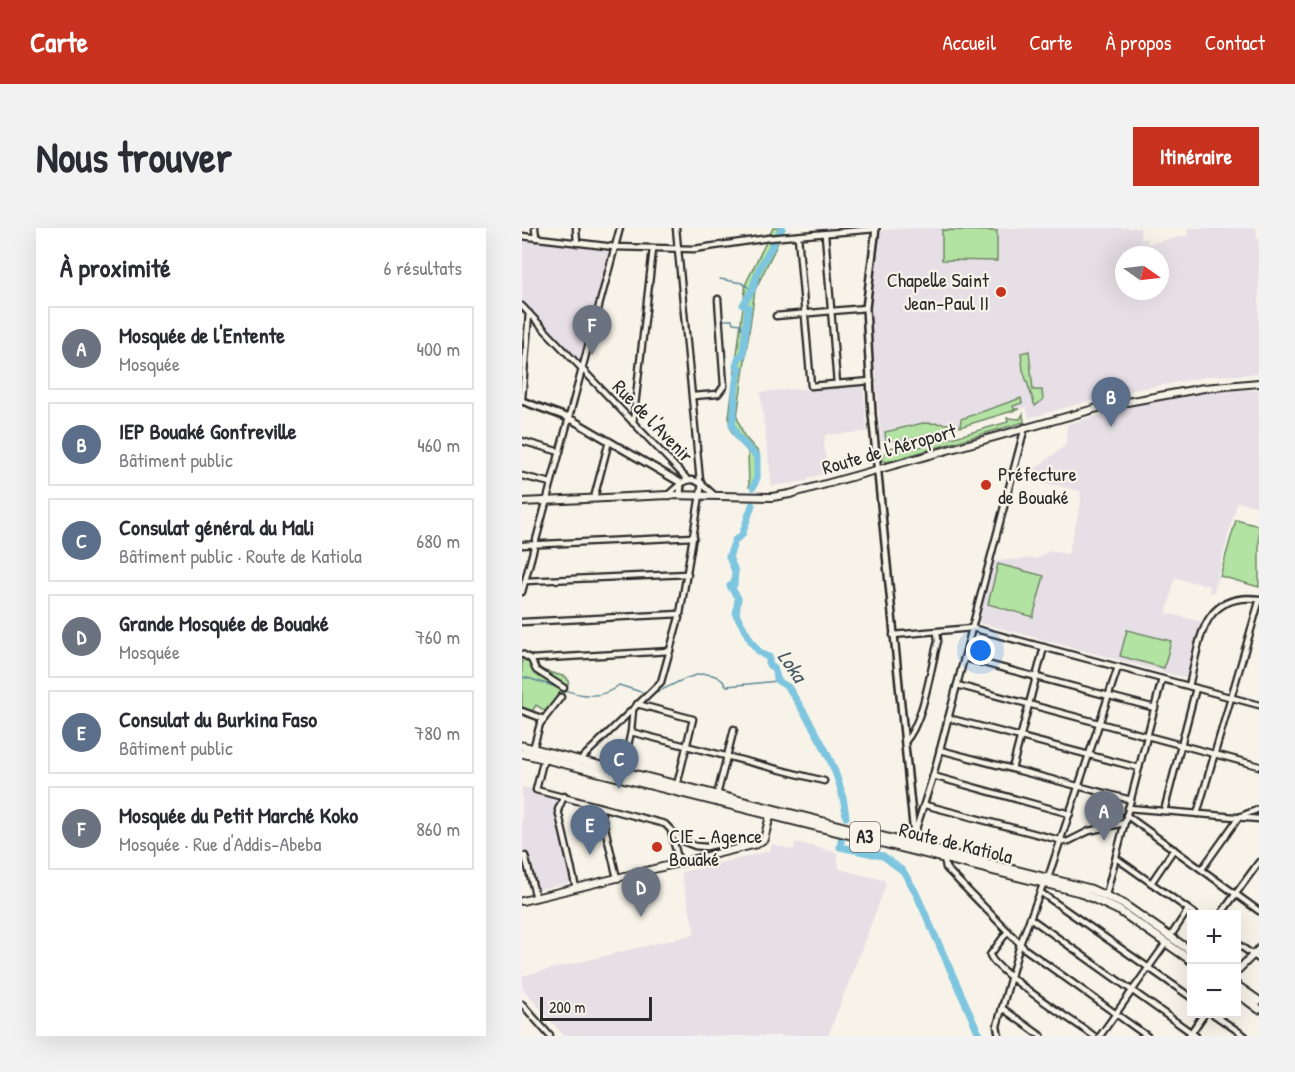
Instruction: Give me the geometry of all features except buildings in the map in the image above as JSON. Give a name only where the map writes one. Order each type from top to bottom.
[{"type":"highway","name":"Route de Katiola","points":[[522,746],[676,784],[771,811]]},
{"type":"highway","name":"Route de Katiola","points":[[522,753],[771,811],[1106,895],[1168,940],[1187,957]]},
{"type":"highway","name":"Route de Katiola","points":[[913,846],[944,857],[1046,880],[1097,898],[1187,950]]},
{"type":"highway","points":[[1241,988],[1259,1001]]},
{"type":"highway","points":[[1241,996],[1259,1009]]},
{"type":"main road","name":"Route de l'Aéroport","points":[[522,502],[701,494],[781,495],[802,492],[1025,427],[1145,397],[1259,383]]},
{"type":"main road","points":[[522,901],[761,842],[764,839],[771,811]]},
{"type":"main road","points":[[1241,968],[1256,957],[1259,949]]},
{"type":"street","points":[[535,228],[536,238]]},
{"type":"street","points":[[576,228],[577,243]]},
{"type":"street","points":[[522,592],[620,228]]},
{"type":"street","points":[[579,761],[661,683],[680,614],[688,574],[701,482],[676,228]]},
{"type":"street","points":[[522,236],[614,247],[678,249],[876,228],[866,308],[877,470],[914,835],[913,846]]},
{"type":"street","points":[[825,234],[837,384]]},
{"type":"street","points":[[798,236],[811,386],[871,381]]},
{"type":"street","points":[[633,423],[653,249]]},
{"type":"street","points":[[693,396],[718,394],[724,386],[718,299]]},
{"type":"street","name":"Rue de l'Avenir","points":[[522,306],[688,480]]},
{"type":"street","points":[[776,316],[866,308]]},
{"type":"street","points":[[529,313],[522,400],[569,418],[681,483]]},
{"type":"street","points":[[914,835],[933,776],[1025,427]]},
{"type":"street","points":[[522,441],[560,452]]},
{"type":"street","points":[[594,498],[609,441]]},
{"type":"street","points":[[522,476],[551,483]]},
{"type":"street","points":[[668,495],[688,480],[701,482],[714,495]]},
{"type":"street","points":[[680,495],[681,483]]},
{"type":"street","points":[[522,545],[694,537]]},
{"type":"street","points":[[524,582],[688,574]]},
{"type":"street","points":[[1189,686],[1206,620],[1221,604],[1243,598],[1259,601],[1197,814]]},
{"type":"street","points":[[522,622],[680,614]]},
{"type":"street","points":[[893,635],[972,628],[1259,705]]},
{"type":"street","points":[[903,744],[911,735],[918,719],[938,641],[937,632]]},
{"type":"street","points":[[1012,769],[1044,647]]},
{"type":"street","points":[[522,654],[531,659],[670,651]]},
{"type":"street","points":[[964,657],[1155,708]]},
{"type":"street","points":[[531,659],[536,670],[564,687]]},
{"type":"street","points":[[999,1036],[997,1026],[1020,944],[1061,841],[1118,667]]},
{"type":"street","points":[[1106,895],[1162,679]]},
{"type":"street","points":[[957,685],[1259,766]]},
{"type":"street","points":[[1164,811],[1196,688]]},
{"type":"street","points":[[532,749],[537,731],[561,698]]},
{"type":"street","points":[[638,704],[693,719],[676,784]]},
{"type":"street","points":[[622,771],[631,732],[633,709]]},
{"type":"street","points":[[522,711],[544,719]]},
{"type":"street","points":[[948,718],[1139,768]]},
{"type":"street","points":[[717,795],[734,729]]},
{"type":"street","points":[[631,732],[824,781]]},
{"type":"street","points":[[940,750],[1131,800]]},
{"type":"street","points":[[544,759],[536,789],[665,824],[682,841],[695,846],[706,847],[729,842]]},
{"type":"street","points":[[933,776],[1070,814]]},
{"type":"street","points":[[564,796],[558,810],[576,888]]},
{"type":"street","points":[[925,804],[1061,841],[1071,842],[1089,831],[1124,824]]},
{"type":"street","points":[[600,807],[617,878]]},
{"type":"street","points":[[1128,808],[1259,819]]},
{"type":"street","points":[[1202,869],[1239,817],[1259,809]]},
{"type":"street","points":[[1126,816],[1259,910]]},
{"type":"street","points":[[671,828],[679,863]]},
{"type":"street","points":[[1151,883],[1174,849]]},
{"type":"street","points":[[522,856],[525,856],[536,898]]},
{"type":"street","points":[[944,857],[946,868],[1020,944],[1147,1036]]},
{"type":"street","points":[[1116,858],[1188,910]]},
{"type":"street","points":[[1225,910],[1258,866]]},
{"type":"street","points":[[1040,892],[1187,995]]},
{"type":"street","points":[[1100,1036],[1187,912]]},
{"type":"street","points":[[1030,918],[1192,1035],[1202,1018]]},
{"type":"street","points":[[1008,931],[990,957],[1012,978],[1094,1036]]},
{"type":"street","points":[[1241,946],[1256,957]]},
{"type":"street","points":[[522,1004],[550,1036]]},
{"type":"street","points":[[1002,1008],[1041,1036]]},
{"type":"street","points":[[1219,1018],[1245,1036]]},
{"type":"shaded area","points":[[909,228],[1140,228],[1141,239],[1147,239],[1147,244],[1188,235],[1187,228],[1256,228],[1259,247],[1259,374],[1212,376],[1118,393],[1029,418],[1026,407],[924,437],[881,442],[870,306],[879,235],[883,230]]},
{"type":"shaded area","points":[[522,240],[610,251],[580,366],[522,308]]},
{"type":"shaded area","points":[[863,384],[867,432],[825,435],[824,446],[828,473],[808,478],[808,481],[772,486],[760,392]]},
{"type":"shaded area","points":[[1259,390],[1259,507],[1237,502],[1213,593],[1209,592],[1210,586],[1175,578],[1167,613],[1202,622],[1186,678],[977,622],[993,561],[1039,558],[1049,551],[1068,554],[1081,503],[1080,491],[1033,480],[1036,468],[1066,445],[1067,424],[1164,398],[1205,392]]},
{"type":"shaded area","points":[[522,787],[557,795],[556,811],[573,882],[536,890],[527,852],[522,853]]},
{"type":"shaded area","points":[[796,842],[837,853],[839,869],[884,880],[886,885],[828,1036],[564,1036],[522,988],[522,976],[695,934],[681,872],[770,851],[772,844],[793,850]]},
{"type":"green space","points":[[773,228],[785,228],[755,290],[737,417],[744,436],[759,453],[756,487],[749,487],[748,452],[732,433],[729,417],[746,283]]},
{"type":"green space","points":[[942,230],[997,231],[997,261],[942,260]]},
{"type":"green space","points":[[1029,351],[1033,390],[1042,390],[1043,400],[1035,406],[1023,370],[1021,353]]},
{"type":"green space","points":[[1021,398],[1022,403],[1013,406],[1014,409],[1019,409],[960,427],[961,419]]},
{"type":"green space","points":[[1023,414],[1024,422],[887,462],[881,460],[887,448],[914,445],[916,448],[1008,422],[1007,418],[1020,419]]},
{"type":"green space","points":[[923,423],[953,424],[955,428],[906,440],[886,442],[885,432]]},
{"type":"green space","points":[[1236,520],[1259,526],[1259,587],[1220,576]]},
{"type":"green space","points":[[998,564],[1044,576],[1033,617],[988,604]]},
{"type":"green space","points":[[1127,630],[1171,641],[1164,668],[1120,656]]},
{"type":"green space","points":[[522,656],[537,663],[541,670],[566,677],[569,681],[566,692],[560,692],[547,712],[536,705],[530,715],[522,711]]},
{"type":"waterway","name":"Loka","points":[[753,487],[757,478],[757,457],[738,437],[732,424],[736,382],[740,369],[736,366],[739,357],[743,355],[748,307],[743,305],[752,290],[759,269],[782,228]]},
{"type":"waterway","points":[[720,279],[742,283],[752,290]]},
{"type":"waterway","points":[[721,320],[732,320],[733,323],[741,324],[743,331],[746,331]]},
{"type":"waterway","name":"Loka","points":[[752,505],[742,535],[735,540],[729,557],[735,571],[734,585],[730,586],[738,598],[736,615],[754,646],[769,657],[769,665],[774,668],[778,681],[788,687],[825,749],[839,782],[846,817]]},
{"type":"waterway","points":[[657,692],[684,679],[703,674],[720,678],[727,686],[778,681]]},
{"type":"waterway","points":[[522,677],[584,695],[608,692],[619,685],[644,693]]},
{"type":"waterway","name":"Loka","points":[[842,836],[840,847],[883,856],[903,871],[915,891],[980,1036]]},
{"type":"place","name":"Chapelle Saint Jean-Paul II","points":[[1001,292]]},
{"type":"place","name":"Mosquée du Petit Marché Koko","points":[[592,355]]},
{"type":"place","name":"IEP Bouaké Gonfreville","points":[[1111,427]]},
{"type":"place","name":"Préfecture de Bouaké","points":[[986,485]]},
{"type":"place","name":"Consulat général du Mali","points":[[619,789]]},
{"type":"place","name":"Mosquée de l'Entente","points":[[1104,841]]},
{"type":"place","name":"CIE - Agence Bouaké","points":[[657,847]]},
{"type":"place","name":"Consulat du Burkina Faso","points":[[590,855]]},
{"type":"place","name":"Grande Mosquée de Bouaké","points":[[641,917]]}]
